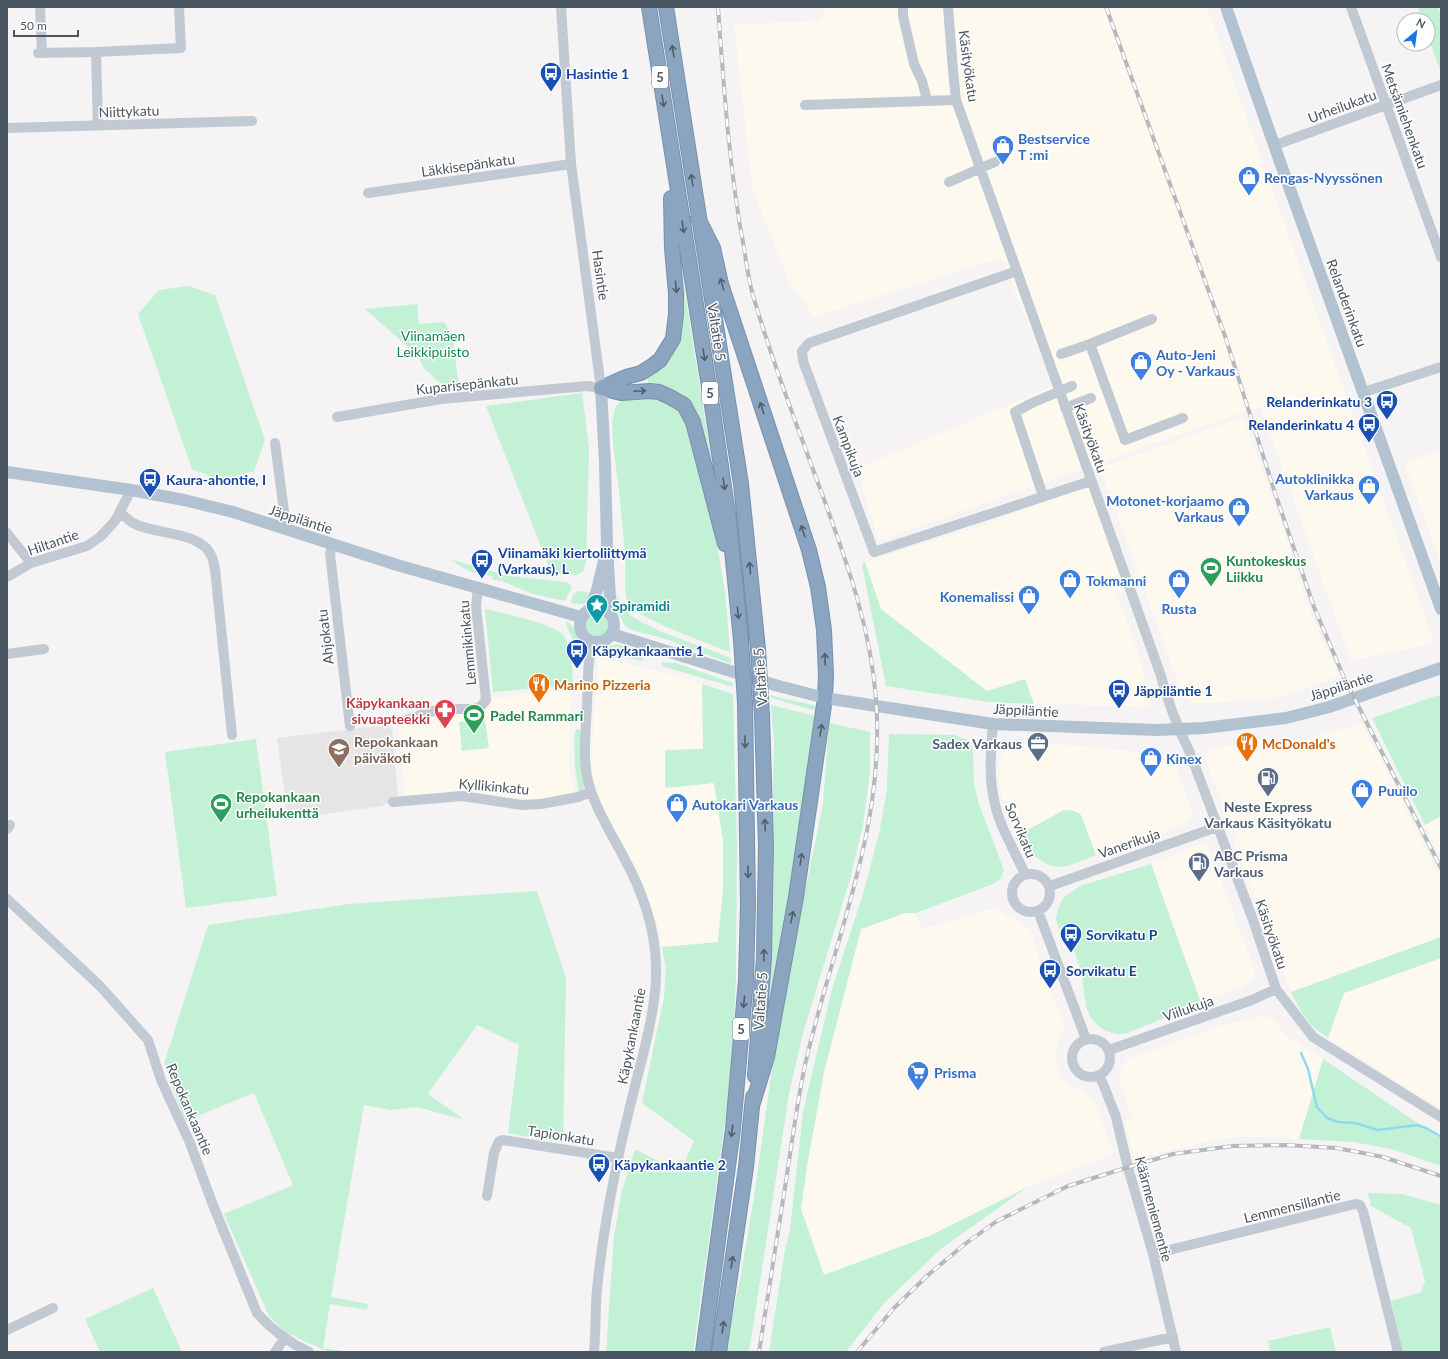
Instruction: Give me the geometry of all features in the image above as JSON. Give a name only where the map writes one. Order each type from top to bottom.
[{"type":"highway","name":"Valtatie 5","points":[[649,7],[729,521],[741,640],[745,703],[748,904],[746,980],[733,1129],[703,1352]]},
{"type":"highway","name":"Valtatie 5","points":[[666,7],[741,484],[758,649],[762,715],[766,846],[764,958],[746,1167],[720,1352]]},
{"type":"highway","points":[[602,388],[626,377],[641,373],[652,366],[660,360],[673,339],[676,307],[672,248],[670,147]]},
{"type":"highway","points":[[698,218],[713,248],[721,284],[809,550],[818,587],[824,630],[826,675],[825,698],[796,897],[767,1057],[752,1106]]},
{"type":"highway","points":[[602,388],[621,392],[659,392],[684,405],[694,422],[707,469],[716,514],[735,578]]},
{"type":"main road","name":"Relanderinkatu","points":[[1226,7],[1441,609]]},
{"type":"main road","name":"Hasintie","points":[[602,388],[606,463],[607,546],[611,615]]},
{"type":"main road","name":"Jäppiläntie","points":[[7,472],[131,490],[184,500],[233,512],[332,545],[581,617]]},
{"type":"main road","name":"Hasintie","points":[[591,608],[597,590],[607,546]]},
{"type":"main road","points":[[591,608],[602,608],[611,615],[614,624],[612,634],[605,640],[593,642],[588,640],[581,633],[579,625],[581,617],[587,610],[591,608]]},
{"type":"main road","name":"Jäppiläntie","points":[[612,634],[775,685],[825,698],[993,724],[1149,730],[1204,728],[1286,718],[1329,707],[1441,668]]},
{"type":"street","points":[[40,7],[40,53],[181,48],[179,7]]},
{"type":"street","name":"Hasintie","points":[[561,7],[571,164],[602,388]]},
{"type":"street","points":[[903,7],[903,16],[914,64],[922,80],[927,100]]},
{"type":"street","name":"Käsityökatu","points":[[948,7],[956,100],[1161,676],[1178,729],[1190,753],[1253,920],[1276,990],[1313,1037],[1441,1117]]},
{"type":"street","name":"Metsämiehenkatu","points":[[1351,7],[1441,257]]},
{"type":"street","points":[[96,52],[98,126]]},
{"type":"street","name":"Urheilukatu","points":[[1275,145],[1441,84]]},
{"type":"street","points":[[806,105],[956,100]]},
{"type":"street","name":"Niittykatu","points":[[7,128],[252,121]]},
{"type":"street","points":[[949,182],[995,162]]},
{"type":"street","name":"Läkkisepänkatu","points":[[368,193],[571,164]]},
{"type":"street","name":"Kampikuja","points":[[1017,271],[809,343],[802,351],[803,361],[874,552],[1091,481]]},
{"type":"street","points":[[1061,354],[1152,319]]},
{"type":"street","points":[[1090,344],[1125,440],[1183,418]]},
{"type":"street","points":[[1364,392],[1441,367]]},
{"type":"street","name":"Kuparisepänkatu","points":[[336,417],[442,399],[587,386],[602,388]]},
{"type":"street","points":[[1044,496],[1015,412],[1072,386]]},
{"type":"street","points":[[1066,408],[1091,398]]},
{"type":"street","points":[[275,443],[284,519],[282,528]]},
{"type":"street","name":"Hiltantie","points":[[7,576],[31,563],[87,546],[100,537],[115,521],[131,490]]},
{"type":"street","points":[[120,513],[135,524],[159,532],[185,537],[202,544],[212,556],[215,568],[232,735]]},
{"type":"street","points":[[7,533],[31,563]]},
{"type":"street","name":"Ahjokatu","points":[[332,545],[330,554],[350,726]]},
{"type":"street","name":"Lemmikinkatu","points":[[407,720],[429,712],[444,709],[474,708],[483,704],[486,697],[476,606],[478,587]]},
{"type":"street","name":"Käpykankaantie","points":[[593,642],[589,655],[586,741],[586,764],[591,792],[603,820],[642,893],[653,933],[656,964],[655,995],[651,1021],[618,1158],[603,1238],[597,1290],[594,1352]]},
{"type":"street","points":[[7,654],[44,650]]},
{"type":"street","name":"Sorvikatu","points":[[993,724],[991,778],[995,805],[1001,822],[1025,874]]},
{"type":"street","name":"Kyllikinkatu","points":[[393,802],[462,796],[522,805],[541,804],[578,797],[591,792]]},
{"type":"street","name":"Vanerikuja","points":[[1050,886],[1217,827]]},
{"type":"street","points":[[1031,873],[1042,876],[1050,886],[1050,898],[1048,904],[1038,911],[1026,911],[1020,909],[1013,899],[1012,887],[1015,881],[1025,874],[1031,873]]},
{"type":"street","name":"Repokankaantie","points":[[7,899],[100,986],[148,1040],[162,1080],[190,1143],[255,1307],[268,1326],[284,1339],[309,1352]]},
{"type":"street","points":[[1038,911],[1086,1039]]},
{"type":"street","name":"Viilukuja","points":[[1109,1050],[1252,1000],[1276,990]]},
{"type":"street","points":[[1091,1038],[1102,1041],[1109,1050],[1110,1062],[1108,1067],[1099,1075],[1090,1077],[1081,1074],[1072,1063],[1071,1055],[1074,1047],[1086,1039],[1091,1038]]},
{"type":"street","name":"Käärmeniementie","points":[[1099,1075],[1116,1117],[1128,1168],[1153,1254],[1176,1352]]},
{"type":"street","name":"Tapionkatu","points":[[487,1196],[494,1153],[499,1141],[503,1140],[618,1158]]},
{"type":"street","name":"Lemmensillantie","points":[[1153,1254],[1355,1204],[1360,1205],[1398,1352]]},
{"type":"street","points":[[7,1330],[53,1308]]},
{"type":"street","points":[[1104,1352],[1140,1348],[1172,1337]]},
{"type":"street","points":[[275,1352],[284,1339]]},
{"type":"shaded area","points":[[825,7],[1207,7],[1433,639],[1431,644],[1351,661],[1260,406],[878,541],[858,468],[1054,386],[1001,258],[814,317],[787,278],[752,187],[734,24],[821,21]]},
{"type":"shaded area","points":[[1243,417],[1287,540],[1308,607],[1339,676],[1290,694],[1266,700],[1196,703],[1188,700],[1182,694],[1100,468]]},
{"type":"shaded area","points":[[1441,450],[1441,563],[1404,463]]},
{"type":"shaded area","points":[[1088,486],[1126,590],[1116,594],[1133,637],[1150,696],[1150,706],[1034,704],[1025,680],[987,691],[881,609],[865,562],[974,528]]},
{"type":"shaded area","points":[[598,659],[664,672],[702,684],[703,749],[665,788],[713,783],[723,840],[723,888],[717,943],[662,947],[657,925],[640,876],[605,812],[595,786],[592,770],[592,745]]},
{"type":"shaded area","points":[[572,690],[569,772],[575,794],[552,798],[523,799],[459,790],[405,797],[398,726],[442,714],[483,711],[489,707],[493,699]]},
{"type":"shaded area","points":[[1362,723],[1441,879],[1441,937],[1291,992],[1233,843],[1237,840],[1213,781],[1205,758],[1206,752],[1209,749],[1216,747],[1305,739]]},
{"type":"shaded area","name":"Repokankaan päiväkoti","points":[[386,725],[392,730],[398,797],[382,806],[288,819],[277,738]]},
{"type":"shaded area","points":[[1041,743],[1158,754],[1165,757],[1177,769],[1192,811],[1192,818],[1181,825],[1096,855],[1081,815],[1064,810],[1015,837],[1006,812],[1008,805],[1001,797],[1001,787],[998,784],[998,778],[1001,774],[998,768],[1000,764],[999,758],[1010,746]]},
{"type":"shaded area","points":[[1441,816],[1441,857],[1425,825]]},
{"type":"shaded area","points":[[1200,844],[1209,849],[1254,968],[1253,978],[1245,986],[1201,1003],[1151,864]]},
{"type":"shaded area","points":[[991,909],[1001,909],[1004,914],[1013,917],[1025,925],[1032,933],[1047,986],[1065,1024],[1064,1031],[1056,1048],[1055,1057],[1059,1076],[1065,1083],[1087,1094],[1095,1102],[1114,1154],[1028,1187],[929,1236],[824,1275],[801,1209],[807,1166],[824,1072],[861,929],[905,913],[916,913],[922,929]]},
{"type":"shaded area","points":[[1441,958],[1441,1109],[1328,1038],[1344,993]]},
{"type":"shaded area","points":[[1264,1016],[1271,1018],[1277,1023],[1285,1035],[1323,1059],[1299,1139],[1234,1137],[1165,1151],[1134,1161],[1125,1121],[1132,1117],[1119,1081],[1120,1071],[1124,1063],[1131,1058],[1226,1024]]},
{"type":"green space","points":[[1418,7],[1438,7],[1441,15],[1441,72],[1434,52],[1436,52],[1436,12],[1420,12]]},
{"type":"green space","points":[[676,236],[714,476],[685,400],[671,389],[649,385],[647,377],[664,363],[677,346]]},
{"type":"green space","points":[[189,286],[215,295],[265,440],[254,471],[221,480],[192,469],[138,314],[159,290]]},
{"type":"green space","name":"Viinamäen Leikkipuisto","points":[[417,304],[419,324],[444,322],[452,335],[459,386],[445,388],[424,368],[416,354],[365,309]]},
{"type":"green space","points":[[582,393],[589,448],[586,562],[583,571],[577,575],[551,572],[486,406]]},
{"type":"green space","points":[[656,396],[683,412],[699,457],[725,591],[730,652],[676,631],[647,617],[636,611],[629,604],[626,598],[624,543],[612,432],[614,411],[618,404],[626,399]]},
{"type":"green space","points":[[449,559],[509,576],[566,582],[572,587],[565,601],[533,594],[502,581],[493,580],[492,576],[469,571]]},
{"type":"green space","points":[[865,562],[881,609],[987,691],[1025,679],[1034,704],[988,702],[886,686],[862,565]]},
{"type":"green space","points":[[577,591],[593,593],[585,604],[571,603],[572,597]]},
{"type":"green space","points":[[614,596],[618,597],[630,615],[641,622],[660,631],[731,658],[731,664],[666,639],[632,630],[625,626],[616,609]]},
{"type":"green space","points":[[485,609],[540,623],[551,627],[564,636],[569,647],[573,682],[570,685],[493,692]]},
{"type":"green space","points":[[598,612],[606,616],[610,624],[606,632],[598,636],[590,632],[586,624],[590,616]]},
{"type":"green space","points":[[566,621],[575,630],[578,637],[579,650],[576,649],[574,641],[567,628]]},
{"type":"green space","points":[[611,645],[622,645],[644,656],[642,661],[600,652]]},
{"type":"green space","points":[[662,662],[676,663],[733,683],[733,687],[662,666]]},
{"type":"green space","points":[[702,684],[733,694],[737,846],[736,979],[728,1101],[696,1332],[693,1352],[606,1352],[614,1236],[622,1191],[635,1149],[680,1173],[694,1141],[642,1103],[664,998],[666,968],[662,947],[718,942],[723,888],[723,840],[714,783],[665,788],[665,750],[703,749]]},
{"type":"green space","points":[[770,695],[813,705],[815,706],[816,711],[771,698]]},
{"type":"green space","points":[[1436,696],[1441,696],[1441,816],[1425,825],[1372,718]]},
{"type":"green space","points":[[771,705],[815,716],[795,866],[767,1015],[774,881],[774,744]]},
{"type":"green space","name":"Padel Rammari","points":[[485,720],[489,748],[462,751],[459,722]]},
{"type":"green space","points":[[829,723],[870,732],[870,771],[863,825],[850,879],[803,1033],[789,1094],[749,1352],[726,1352],[754,1197],[775,1048],[795,940],[823,804]]},
{"type":"green space","points":[[577,729],[581,731],[583,791],[579,791],[575,769],[575,731]]},
{"type":"green space","points":[[889,734],[954,735],[967,740],[973,750],[974,785],[979,804],[1004,870],[1001,878],[993,884],[916,913],[905,913],[861,929],[824,1072],[807,1166],[801,1209],[824,1275],[929,1236],[1028,1187],[942,1248],[884,1303],[846,1352],[769,1352],[785,1250],[790,1230],[803,1112],[832,989],[864,891],[880,829],[887,789]]},
{"type":"green space","name":"Repokankaan urheilukenttä","points":[[256,739],[277,896],[186,908],[165,752]]},
{"type":"green space","points":[[1064,810],[1074,811],[1081,815],[1096,855],[1062,867],[1047,864],[1030,852],[1025,854],[1015,837]]},
{"type":"green space","points":[[1151,864],[1201,1003],[1127,1033],[1118,1034],[1101,1028],[1091,1018],[1086,1007],[1081,971],[1076,956],[1068,940],[1058,926],[1056,919],[1058,909],[1063,898],[1080,886]]},
{"type":"green space","points":[[537,891],[566,978],[563,1143],[508,1133],[519,1045],[477,1025],[428,1094],[465,1120],[417,1107],[391,1110],[364,1105],[331,1297],[368,1304],[367,1310],[330,1304],[323,1348],[349,1352],[330,1352],[285,1332],[269,1316],[224,1214],[293,1185],[254,1093],[185,1121],[164,1064],[208,925],[349,904]]},
{"type":"green space","points":[[1441,937],[1441,958],[1344,993],[1328,1038],[1313,1027],[1302,1013],[1291,992]]},
{"type":"green space","points":[[1323,1059],[1441,1139],[1441,1166],[1391,1149],[1354,1142],[1299,1139]]},
{"type":"green space","points":[[1368,1193],[1402,1194],[1441,1205],[1441,1352],[1403,1352],[1391,1301],[1421,1292],[1425,1281],[1411,1228],[1371,1206]]},
{"type":"green space","points":[[153,1288],[182,1352],[100,1352],[85,1319]]},
{"type":"green space","points":[[1330,1327],[1336,1352],[1270,1352],[1268,1341]]},
{"type":"waterway","points":[[1301,1053],[1308,1069],[1317,1107],[1327,1118],[1338,1122],[1355,1123],[1378,1130],[1418,1125],[1441,1137]]},
{"type":"railway","points":[[718,7],[734,188],[751,289],[780,379],[851,576],[869,649],[876,699],[877,747],[873,794],[865,839],[855,884],[816,1019],[805,1065],[759,1352]]},
{"type":"railway","points":[[1106,7],[1226,339],[1275,493],[1314,607],[1345,680],[1441,868]]},
{"type":"railway","points":[[857,1352],[894,1308],[928,1275],[965,1244],[997,1221],[1068,1186],[1119,1170],[1173,1154],[1233,1146],[1285,1145],[1336,1148],[1358,1152],[1383,1157],[1441,1176]]},
{"type":"place","name":"Hasintie 1","points":[[551,92]]},
{"type":"place","name":"Bestservice T :mi","points":[[1003,166]]},
{"type":"place","name":"Rengas-Nyyssönen","points":[[1249,196]]},
{"type":"place","name":"Auto-Jeni Oy - Varkaus","points":[[1141,382]]},
{"type":"place","name":"Relanderinkatu 3","points":[[1387,420]]},
{"type":"place","name":"Relanderinkatu 4","points":[[1369,444]]},
{"type":"place","name":"Kaura-ahontie, I","points":[[150,498]]},
{"type":"place","name":"Autoklinikka Varkaus","points":[[1369,506]]},
{"type":"place","name":"Motonet-korjaamo Varkaus","points":[[1239,528]]},
{"type":"place","name":"Viinamäki kiertoliittymä (Varkaus), L","points":[[482,580]]},
{"type":"place","name":"Kuntokeskus Liikku","points":[[1211,588]]},
{"type":"place","name":"Tokmanni","points":[[1070,600]]},
{"type":"place","name":"Rusta","points":[[1179,600]]},
{"type":"place","name":"Konemalissi","points":[[1029,616]]},
{"type":"place","name":"Spiramidi","points":[[597,624]]},
{"type":"place","name":"Käpykankaantie 1","points":[[577,670]]},
{"type":"place","name":"Marino Pizzeria","points":[[539,704]]},
{"type":"place","name":"Jäppiläntie 1","points":[[1119,710]]},
{"type":"place","name":"Käpykankaan sivuapteekki","points":[[445,730]]},
{"type":"place","name":"Padel Rammari","points":[[474,734]]},
{"type":"place","name":"Sadex Varkaus","points":[[1038,762]]},
{"type":"place","name":"McDonald's","points":[[1247,762]]},
{"type":"place","name":"Repokankaan päiväkoti","points":[[339,768]]},
{"type":"place","name":"Kinex","points":[[1151,778]]},
{"type":"place","name":"Neste Express Varkaus Käsityökatu","points":[[1268,798]]},
{"type":"place","name":"Puuilo","points":[[1362,810]]},
{"type":"place","name":"Repokankaan urheilukenttä","points":[[221,824]]},
{"type":"place","name":"Autokari Varkaus","points":[[677,824]]},
{"type":"place","name":"ABC Prisma Varkaus","points":[[1199,882]]},
{"type":"place","name":"Sorvikatu P","points":[[1071,954]]},
{"type":"place","name":"Sorvikatu E","points":[[1050,990]]},
{"type":"place","name":"Prisma","points":[[918,1092]]},
{"type":"place","name":"Käpykankaantie 2","points":[[599,1184]]}]
